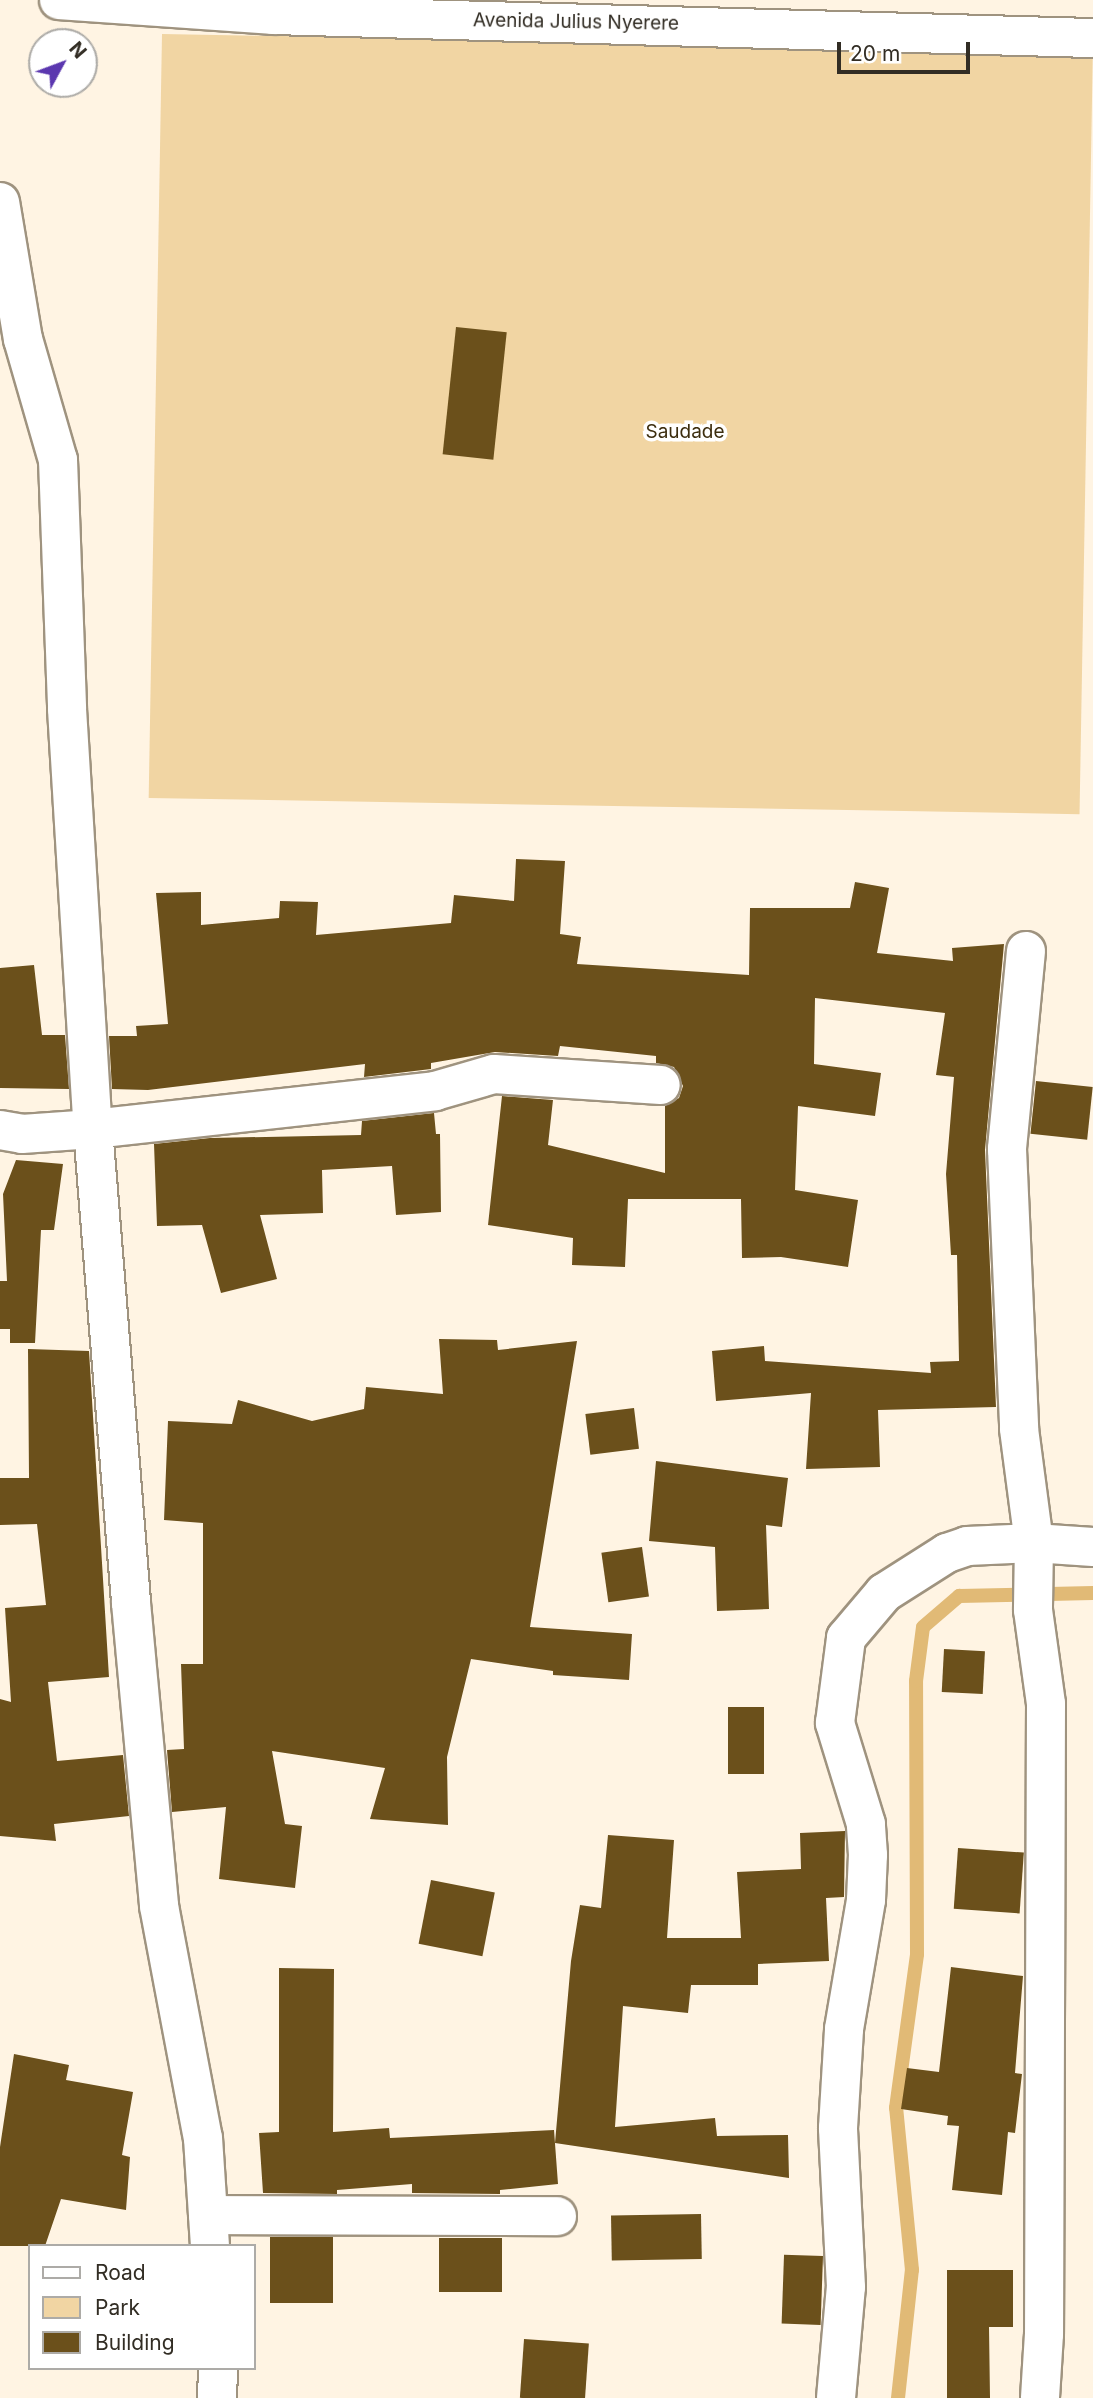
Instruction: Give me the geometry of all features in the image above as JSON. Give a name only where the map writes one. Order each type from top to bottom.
[{"type":"street","name":"Avenida Julius Nyerere","points":[[60,0],[273,7],[683,12],[1093,38]]},
{"type":"street","points":[[0,202],[11,343],[58,460],[68,723],[93,1129],[159,1906],[203,2138],[209,2230],[557,2216]]},
{"type":"street","points":[[1026,951],[1007,1149],[1019,1429],[1034,1543],[1033,1609],[1045,1704],[1048,1847],[1040,2398]]},
{"type":"street","points":[[0,1130],[22,1134],[93,1129],[435,1091],[494,1074],[661,1085]]},
{"type":"street","points":[[836,2398],[846,2287],[840,2103],[844,2029],[866,1900],[868,1855],[866,1824],[835,1723],[846,1638],[884,1593],[947,1553],[967,1546],[1034,1543],[1093,1547]]},
{"type":"street","points":[[217,2398],[218,2370]]},
{"type":"green space","name":"Saudade","points":[[162,34],[1093,50],[1080,814],[149,798]]},
{"type":"building","points":[[456,327],[507,332],[493,460],[443,454]]},
{"type":"building","points":[[516,859],[565,861],[560,934],[581,937],[577,964],[749,975],[750,908],[850,908],[855,882],[889,888],[877,953],[953,961],[952,948],[1004,944],[985,1150],[996,1407],[878,1410],[880,1467],[806,1469],[811,1393],[716,1401],[712,1351],[764,1346],[765,1361],[931,1373],[930,1362],[959,1361],[957,1255],[951,1255],[946,1174],[954,1077],[936,1075],[945,1013],[815,998],[814,1064],[881,1073],[875,1116],[798,1106],[795,1190],[858,1200],[848,1267],[781,1257],[742,1258],[741,1199],[628,1199],[625,1267],[572,1265],[573,1238],[488,1225],[502,1096],[553,1100],[548,1145],[665,1173],[665,1106],[679,1098],[683,1086],[674,1067],[656,1063],[656,1056],[560,1046],[558,1056],[495,1052],[431,1063],[431,1069],[364,1077],[365,1064],[148,1090],[112,1089],[109,1036],[137,1036],[136,1026],[168,1024],[156,893],[201,892],[201,925],[279,918],[280,901],[318,902],[316,935],[451,923],[454,895],[514,901]]},
{"type":"building","points":[[34,965],[42,1035],[65,1035],[69,1089],[0,1088],[0,968]]},
{"type":"building","points":[[1036,1081],[1093,1087],[1087,1140],[1030,1134]]},
{"type":"building","points":[[434,1113],[436,1134],[440,1134],[441,1212],[396,1215],[392,1166],[322,1170],[323,1213],[260,1215],[277,1279],[221,1293],[202,1225],[157,1226],[154,1144],[210,1138],[361,1135],[362,1121]]},
{"type":"building","points":[[16,1160],[63,1164],[54,1230],[41,1230],[35,1343],[10,1343],[10,1329],[0,1329],[0,1281],[7,1281],[3,1194]]},
{"type":"building","points":[[439,1339],[497,1340],[498,1350],[577,1341],[530,1627],[632,1634],[629,1680],[553,1675],[553,1671],[471,1659],[447,1757],[448,1825],[370,1819],[385,1768],[272,1751],[285,1824],[302,1826],[295,1888],[219,1879],[226,1807],[172,1812],[167,1750],[184,1749],[181,1664],[203,1664],[203,1523],[164,1520],[168,1421],[232,1424],[238,1400],[312,1421],[364,1409],[366,1387],[443,1394]]},
{"type":"building","points":[[28,1349],[89,1351],[109,1677],[48,1682],[57,1761],[123,1755],[129,1816],[54,1824],[56,1841],[0,1836],[0,1699],[11,1702],[5,1608],[46,1605],[37,1524],[0,1525],[0,1478],[29,1478]]},
{"type":"building","points":[[634,1408],[639,1449],[590,1455],[585,1414]]},
{"type":"building","points":[[656,1461],[788,1478],[782,1527],[766,1525],[769,1609],[717,1611],[715,1547],[649,1541]]},
{"type":"building","points":[[642,1547],[649,1597],[608,1602],[601,1553]]},
{"type":"building","points":[[944,1649],[985,1651],[983,1694],[942,1692]]},
{"type":"building","points":[[728,1707],[764,1707],[764,1774],[728,1774]]},
{"type":"building","points":[[845,1831],[844,1897],[826,1898],[829,1961],[758,1964],[758,1985],[691,1985],[688,2013],[623,2006],[615,2127],[715,2118],[717,2136],[788,2135],[789,2178],[555,2143],[571,1961],[580,1905],[601,1908],[608,1835],[674,1840],[667,1938],[741,1938],[737,1872],[801,1869],[800,1833]]},
{"type":"building","points":[[958,1848],[1024,1853],[1020,1913],[954,1909]]},
{"type":"building","points":[[431,1880],[495,1892],[482,1956],[419,1944]]},
{"type":"building","points":[[951,1967],[1023,1976],[1015,2073],[1022,2074],[1015,2133],[1008,2132],[1002,2195],[952,2190],[959,2126],[947,2125],[948,2116],[901,2109],[907,2068],[939,2072]]},
{"type":"building","points":[[279,1968],[334,1969],[333,2132],[389,2128],[390,2138],[554,2130],[558,2184],[500,2190],[500,2194],[412,2193],[412,2184],[337,2190],[337,2194],[263,2193],[259,2133],[279,2132]]},
{"type":"building","points":[[14,2054],[69,2065],[66,2080],[133,2092],[122,2155],[130,2157],[126,2210],[61,2199],[46,2244],[0,2246],[0,2147]]},
{"type":"building","points":[[701,2214],[702,2259],[612,2261],[611,2216]]},
{"type":"building","points":[[270,2237],[333,2237],[333,2303],[270,2303]]},
{"type":"building","points":[[439,2238],[502,2238],[502,2292],[439,2292]]},
{"type":"building","points":[[784,2255],[823,2256],[821,2325],[782,2324]]},
{"type":"building","points":[[947,2270],[1013,2270],[1013,2327],[989,2327],[990,2398],[947,2398]]},
{"type":"building","points":[[524,2339],[589,2344],[585,2398],[520,2398]]},
{"type":"waterway","points":[[898,2398],[912,2270],[896,2108],[917,1954],[916,1681],[923,1627],[959,1596],[1093,1593]]}]
